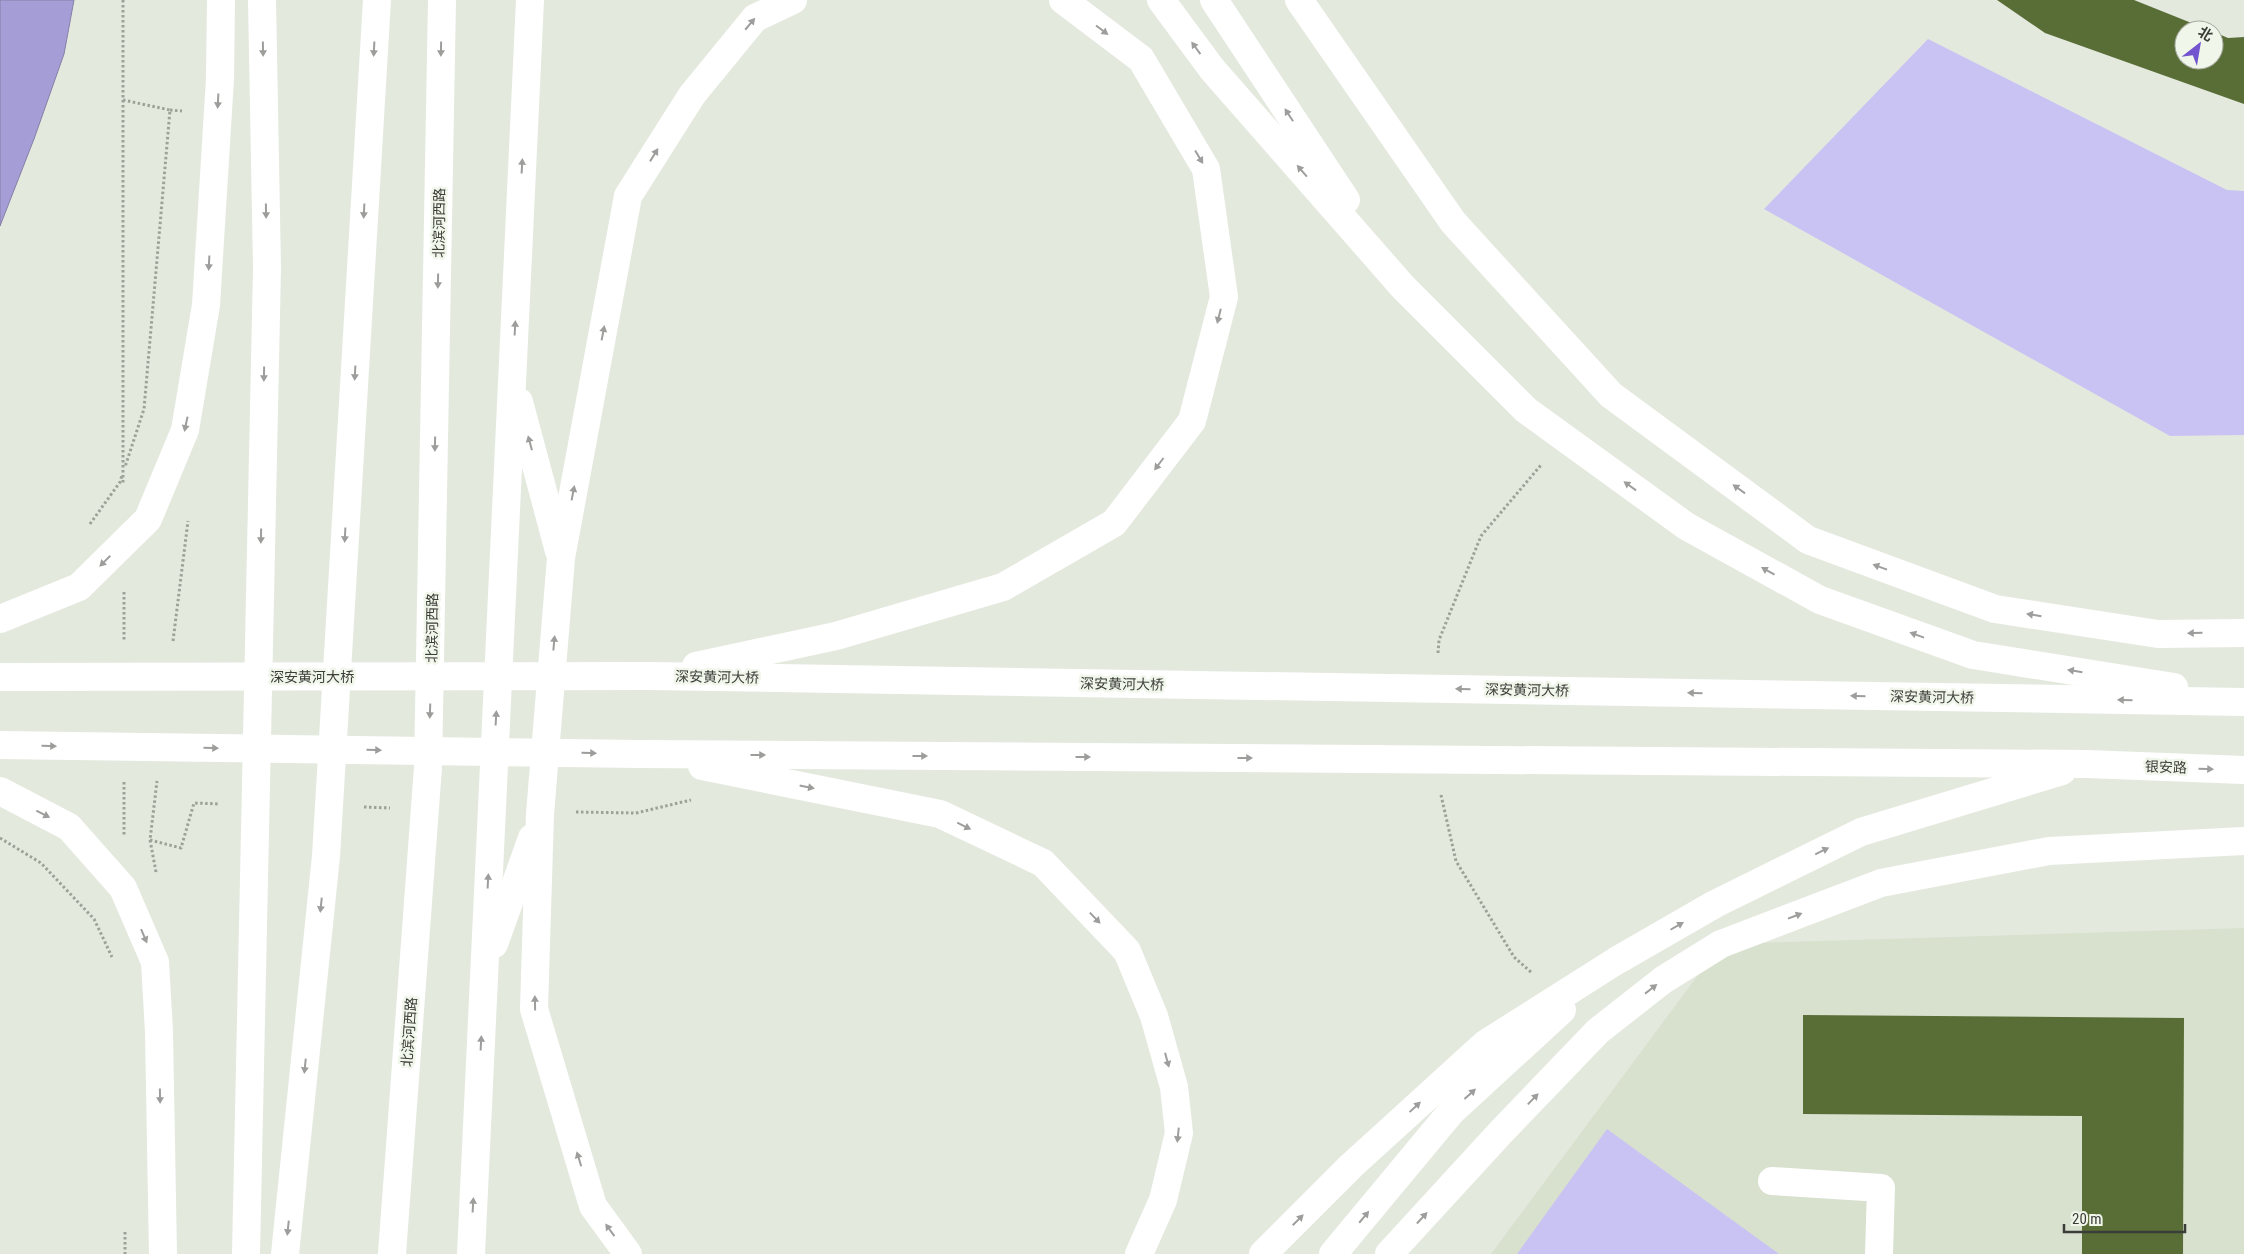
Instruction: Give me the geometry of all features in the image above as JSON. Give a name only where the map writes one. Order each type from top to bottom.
[{"type":"main road","points":[[0,619],[79,587],[148,520],[185,430],[206,305],[220,79],[221,0]]},
{"type":"main road","points":[[246,1254],[266,278],[262,0]]},
{"type":"main road","points":[[286,1254],[326,856],[377,0]]},
{"type":"main road","name":"北滨河西路","points":[[392,1254],[428,767],[442,0]]},
{"type":"main road","points":[[471,1254],[530,0]]},
{"type":"main road","points":[[628,1254],[593,1206],[534,1009],[540,814],[561,558],[628,196],[692,95],[756,18],[793,0]]},
{"type":"main road","points":[[650,676],[836,636],[1003,587],[1114,523],[1192,421],[1224,297],[1206,169],[1141,59],[1063,0]]},
{"type":"main road","points":[[1162,0],[1212,69],[1403,287],[1526,410],[1686,526],[1820,600],[1973,655],[2244,700]]},
{"type":"main road","points":[[1214,0],[1403,287]]},
{"type":"main road","points":[[1299,0],[1453,222],[1610,395],[1808,540],[1995,609],[2158,634],[2244,633]]},
{"type":"main road","points":[[512,377],[561,558]]},
{"type":"main road","name":"深安黄河大桥","points":[[0,677],[650,676],[2244,700]]},
{"type":"main road","points":[[0,745],[639,754],[2087,764]]},
{"type":"main road","points":[[639,754],[940,814],[1043,863],[1126,951],[1154,1016],[1174,1087],[1179,1133],[1163,1200],[1139,1254]]},
{"type":"main road","points":[[1263,1254],[1351,1166],[1484,1044],[1616,961],[1715,904],[1861,832],[2087,764]]},
{"type":"main road","name":"银安路","points":[[2087,764],[2244,770]]},
{"type":"main road","points":[[0,792],[69,827],[123,888],[155,962],[159,1032],[163,1254]]},
{"type":"main road","points":[[484,971],[540,814]]},
{"type":"main road","points":[[1389,1254],[1501,1132],[1598,1031],[1663,980],[1721,944],[1881,883],[2049,851],[2244,841]]},
{"type":"main road","points":[[1332,1254],[1451,1112],[1616,961]]},
{"type":"main road","points":[[1772,1181],[1880,1188],[1880,1254]]},
{"type":"path","points":[[123,0],[123,487]]},
{"type":"path","points":[[123,100],[170,110],[189,111]]},
{"type":"path","points":[[86,530],[120,482],[144,409],[170,110]]},
{"type":"path","points":[[173,643],[188,516]]},
{"type":"path","points":[[124,587],[124,646]]},
{"type":"path","points":[[157,879],[150,840],[158,771]]},
{"type":"path","points":[[124,775],[124,844]]},
{"type":"path","points":[[150,840],[181,848],[194,803]]},
{"type":"path","points":[[0,838],[41,863],[94,919],[115,964]]},
{"type":"path","points":[[125,1226],[125,1254]]},
{"type":"shaded area","points":[[0,0],[74,0],[64,54],[34,139],[0,226]]},
{"type":"shaded area","points":[[1928,39],[2227,190],[2244,191],[2244,435],[2170,436],[1764,209]]},
{"type":"shaded area","points":[[2244,928],[2244,1254],[1491,1254],[1721,944]]},
{"type":"shaded area","points":[[1607,1129],[1779,1254],[1517,1254]]},
{"type":"building","points":[[1997,0],[2134,0],[2184,20],[2174,20],[2174,70],[2224,70],[2224,36],[2228,38],[2244,37],[2244,104],[2045,33]]},
{"type":"building","points":[[1803,1015],[2184,1018],[2183,1254],[2082,1254],[2082,1116],[1803,1114]]}]
